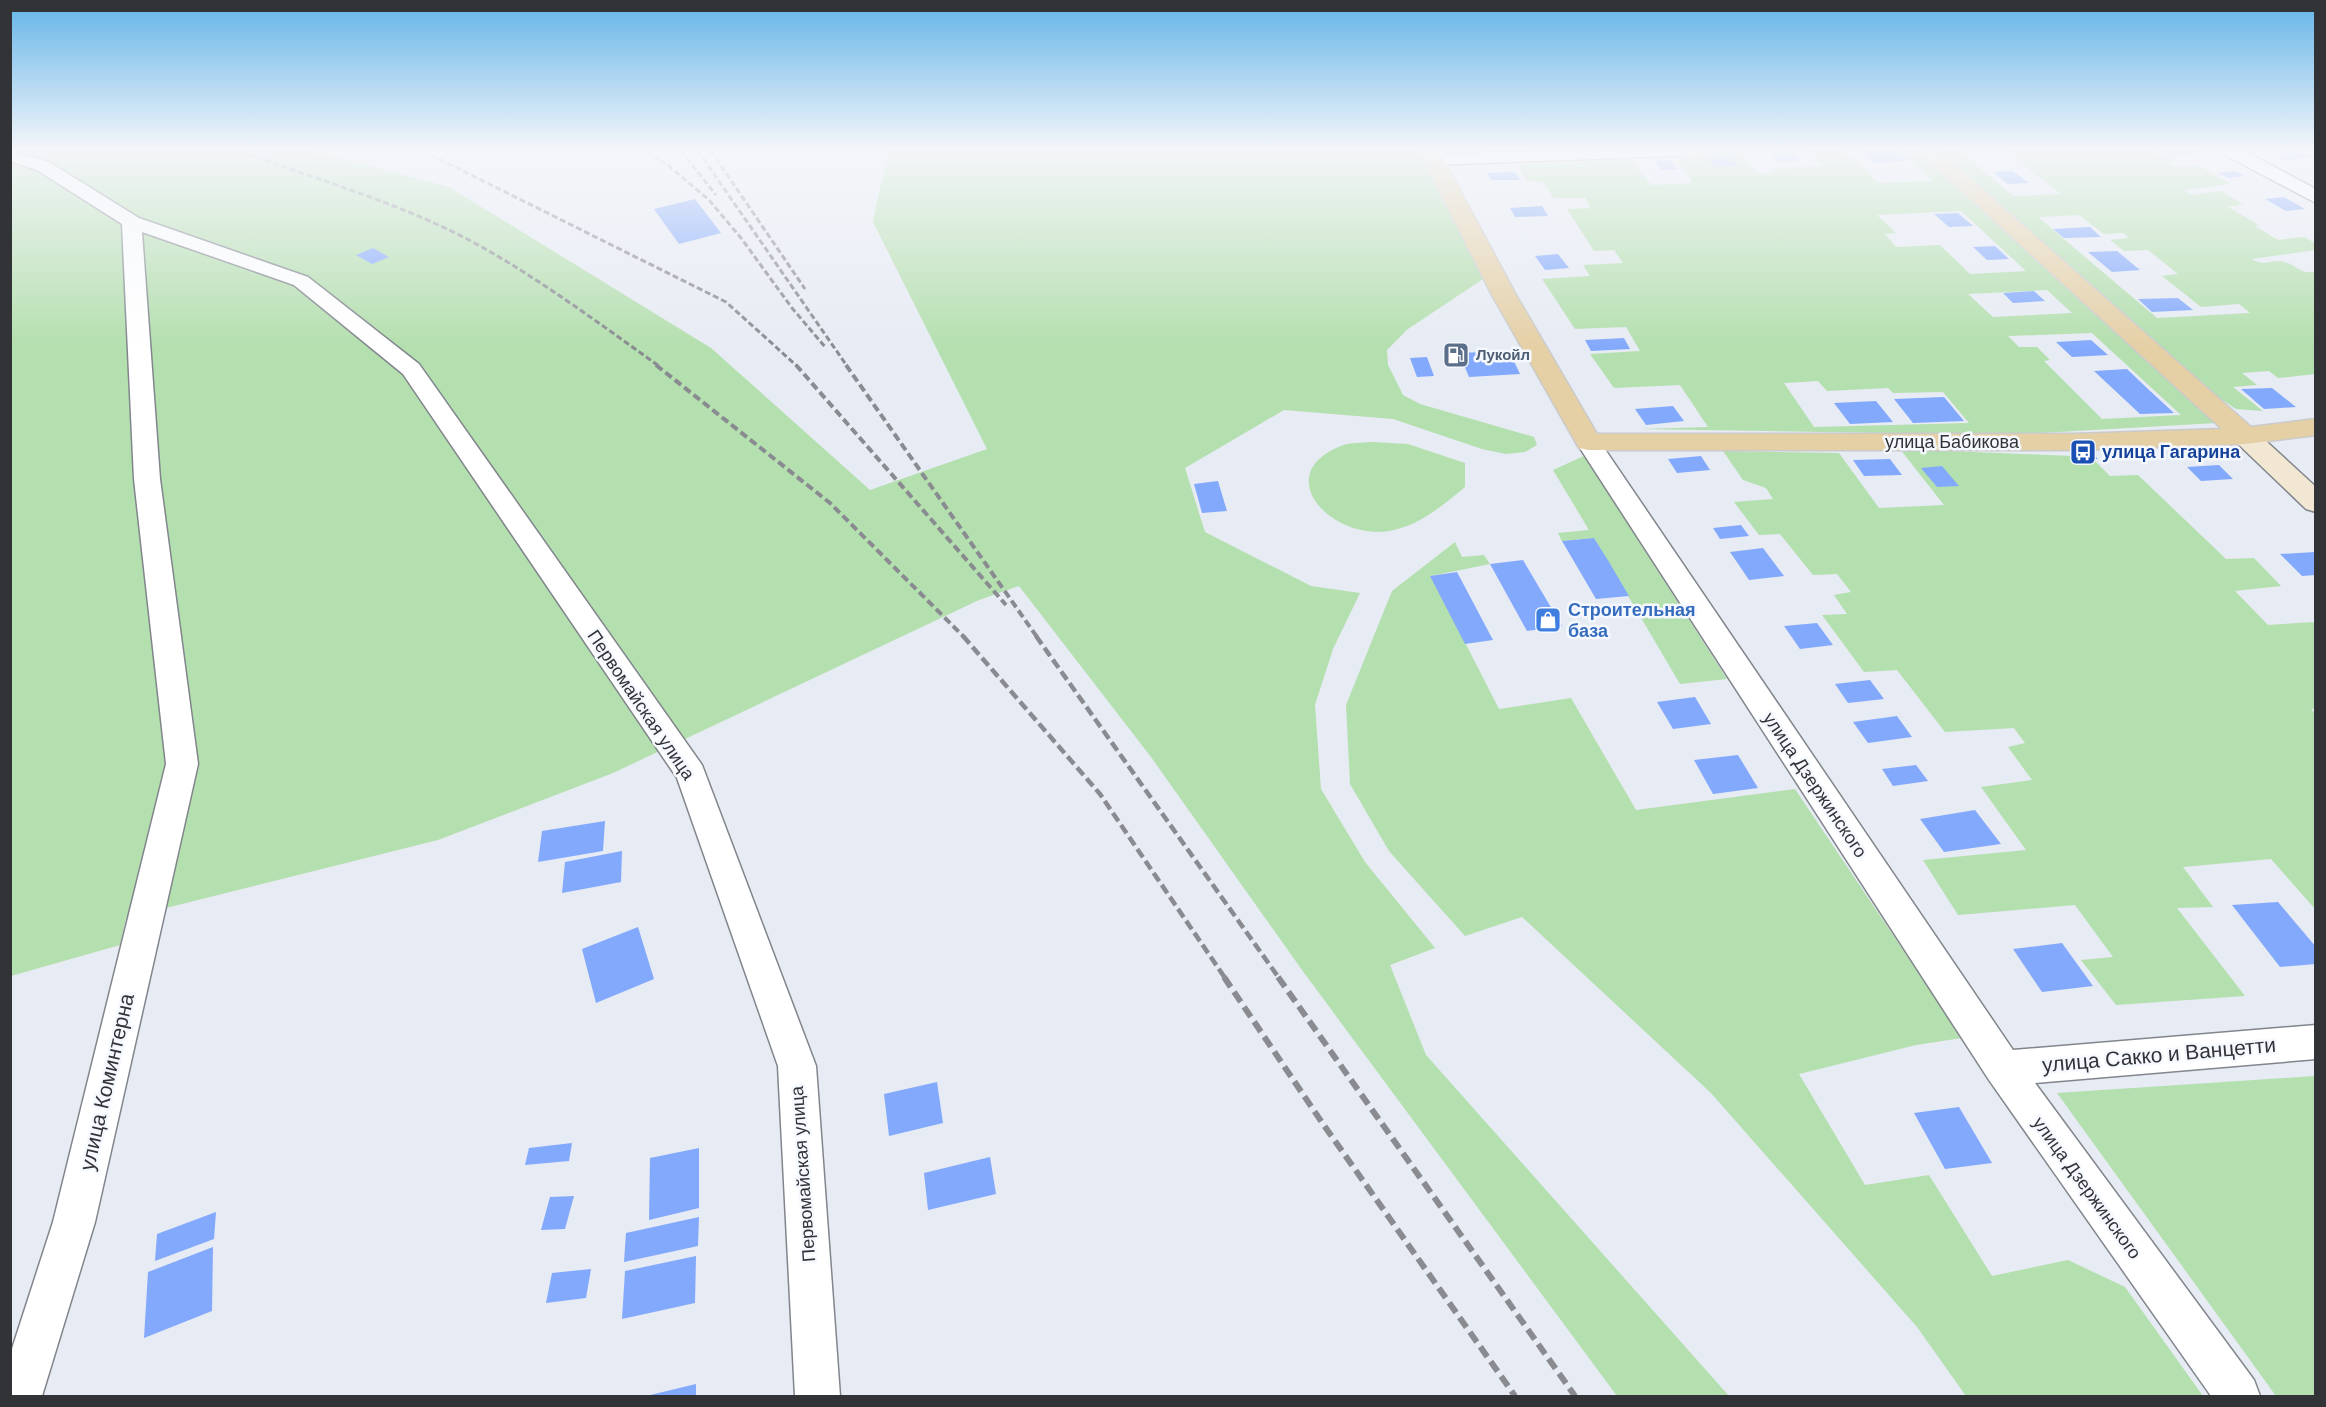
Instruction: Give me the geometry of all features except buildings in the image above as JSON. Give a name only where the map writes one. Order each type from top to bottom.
[{"type":"main road","name":"улица Дзержинского","points":[[1463,217],[1504,295],[1588,442]]},
{"type":"main road","points":[[2001,217],[2245,435]]},
{"type":"main road","name":"улица Бабикова","points":[[1588,442],[2074,442],[2245,435],[2316,427]]},
{"type":"street","name":"Первомайская улица","points":[[124,217],[132,222],[301,281],[411,369],[691,774],[797,1066],[818,1396]]},
{"type":"street","name":"улица Коминтерна","points":[[20,1396],[74,1222],[182,765],[147,479],[132,222]]},
{"type":"street","points":[[2245,435],[2316,503]]},
{"type":"street","name":"улица Дзержинского","points":[[1588,442],[2002,1068],[2238,1396]]},
{"type":"street","name":"улица Сакко и Ванцетти","points":[[2002,1068],[2316,1042]]},
{"type":"green space","points":[[11,217],[497,217],[711,348],[870,490],[987,449],[873,222],[874,217],[1452,217],[1483,279],[1408,329],[1387,350],[1388,365],[1403,395],[1420,404],[1534,437],[1537,445],[1525,452],[1506,454],[1482,449],[1393,419],[1284,410],[1185,468],[1205,532],[1311,586],[1360,593],[1333,649],[1315,705],[1321,789],[1365,862],[1435,948],[1390,965],[1426,1055],[1729,1396],[1617,1396],[1302,970],[1151,757],[1019,586],[979,600],[613,773],[438,840],[126,918],[120,945],[11,976]]},
{"type":"green space","points":[[1572,217],[1879,217],[1896,233],[1885,234],[1896,247],[1940,245],[1970,274],[2026,271],[1967,217],[1989,217],[2216,423],[2007,435],[1641,429],[1708,427],[1680,385],[1614,388],[1590,354],[1640,351],[1626,327],[1575,329],[1542,279],[1590,276],[1583,265],[1623,263],[1614,250],[1594,251]],"holes":[[[2047,290],[2072,313],[1993,317],[1968,294]],[[2092,333],[2181,415],[2102,419],[2044,361],[2050,360],[2037,347],[2019,347],[2008,336]],[[1818,381],[1827,391],[1888,388],[1893,393],[1943,392],[1969,423],[1814,427],[1784,383]]]},
{"type":"green space","points":[[2012,217],[2045,217],[2038,217],[2157,318],[2250,313],[2239,304],[2201,307],[2162,276],[2178,274],[2148,250],[2124,251],[2110,240],[2129,238],[2123,233],[2104,234],[2081,217],[2245,217],[2278,240],[2304,237],[2315,243],[2315,250],[2252,259],[2261,263],[2275,261],[2289,263],[2301,271],[2315,272],[2315,374],[2278,378],[2269,371],[2242,373],[2257,385],[2233,387],[2263,411],[2236,409],[2212,393]]},
{"type":"green space","points":[[1373,442],[1408,444],[1465,463],[1465,487],[1430,514],[1410,525],[1389,531],[1367,531],[1347,525],[1329,515],[1316,502],[1309,488],[1310,472],[1320,458],[1341,446]]},
{"type":"green space","points":[[1900,449],[2072,456],[2077,460],[2094,460],[2110,476],[2138,475],[2226,559],[2254,558],[2281,586],[2235,591],[2268,625],[2313,622],[2315,624],[2316,709],[2311,709],[2316,714],[2315,909],[2271,859],[2183,867],[2213,907],[2177,908],[2245,996],[2116,1005],[2081,960],[2113,957],[2075,905],[1958,915],[1923,860],[2026,850],[1981,787],[2032,780],[2008,747],[2025,743],[2014,728],[1945,732],[1897,670],[1864,672],[1822,615],[1847,614],[1834,595],[1851,592],[1837,574],[1813,575],[1780,534],[1759,535],[1734,502],[1773,499],[1766,488],[1743,480],[1723,451],[1839,453],[1879,508],[1944,505]]},
{"type":"green space","points":[[1584,456],[1727,679],[1680,684],[1594,538],[1562,541],[1558,533],[1589,530],[1553,470]]},
{"type":"green space","points":[[1455,542],[1462,557],[1484,555],[1490,564],[1431,576],[1499,709],[1571,698],[1636,810],[1795,789],[1962,1038],[1916,1045],[1799,1074],[1865,1185],[1929,1175],[1992,1276],[2068,1260],[2125,1287],[2203,1396],[1966,1396],[1917,1327],[1711,1093],[1522,917],[1465,936],[1389,851],[1350,784],[1346,705],[1392,591]]},
{"type":"green space","points":[[2315,1076],[2315,1396],[2276,1396],[2057,1093]]},
{"type":"railway","points":[[419,217],[494,254],[542,284],[659,366]]},
{"type":"railway","points":[[555,217],[726,302],[796,365]]},
{"type":"railway","points":[[723,217],[792,308],[826,348]]},
{"type":"railway","points":[[744,217],[847,366]]},
{"type":"railway","points":[[756,217],[805,289]]},
{"type":"railway","points":[[656,365],[830,503],[963,636]]},
{"type":"railway","points":[[796,365],[1006,605]]},
{"type":"railway","points":[[846,365],[1037,637]]},
{"type":"railway","points":[[963,636],[1100,794],[1225,978]]},
{"type":"railway","points":[[1036,636],[1279,978]]},
{"type":"railway","points":[[1224,977],[1323,1124],[1515,1396]]},
{"type":"railway","points":[[1278,977],[1575,1396]]},
{"type":"place","name":"Лукойл","points":[[1456,355]]},
{"type":"place","name":"улица Гагарина","points":[[2083,452]]},
{"type":"place","name":"Строительная база","points":[[1548,620]]}]
